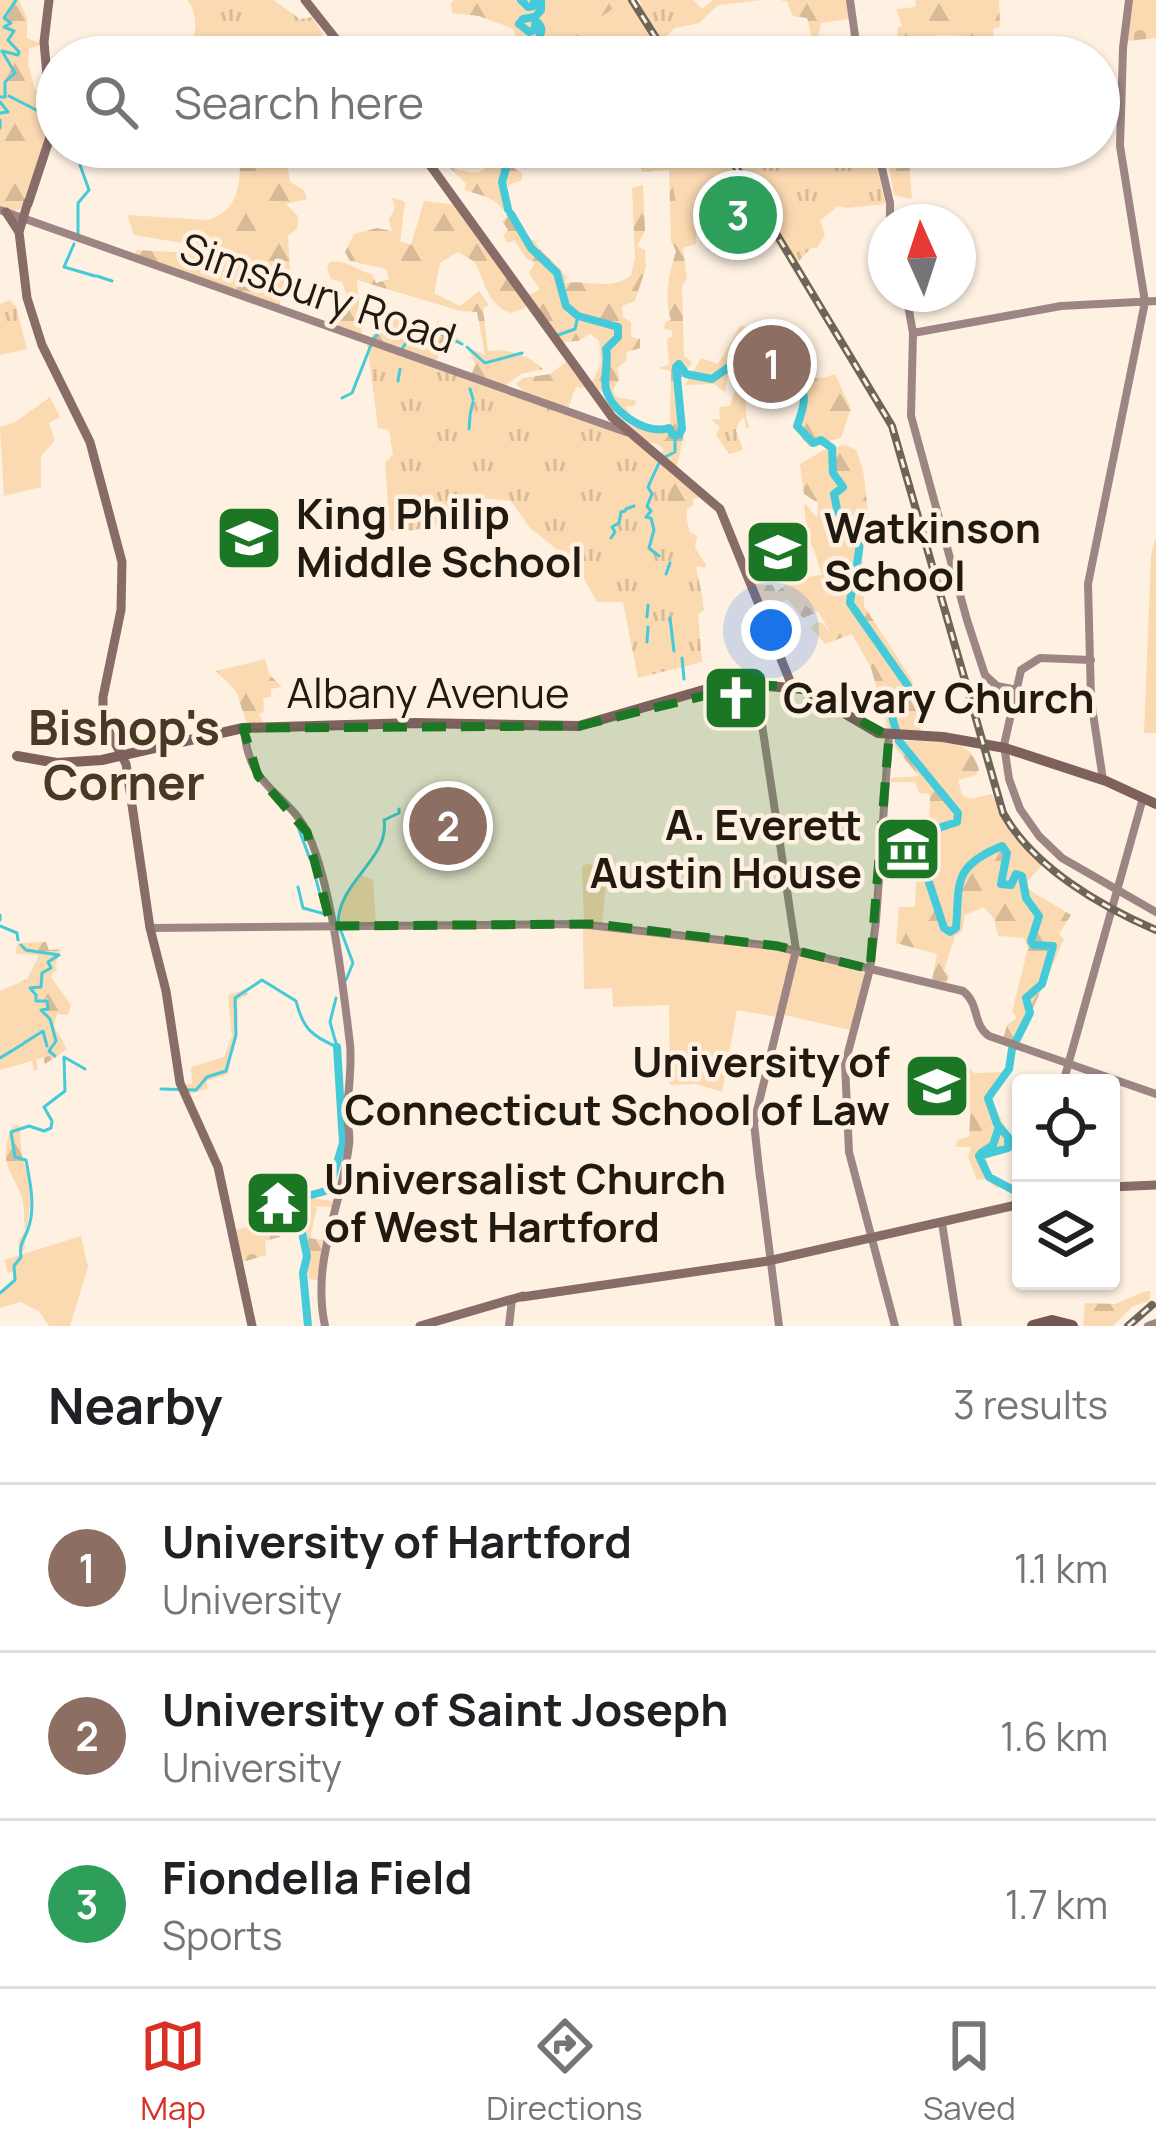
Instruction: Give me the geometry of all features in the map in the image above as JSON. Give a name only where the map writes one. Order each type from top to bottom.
[{"type":"highway","name":"Albany Avenue","points":[[0,754],[57,763],[119,756],[244,728],[410,723],[579,726],[713,688],[792,686],[863,727],[895,736],[943,737],[1005,748],[1102,780],[1156,804]]},
{"type":"highway","points":[[1034,1326],[1056,1322],[1072,1326]]},
{"type":"main road","points":[[45,36],[49,0]]},
{"type":"main road","points":[[304,0],[333,36]]},
{"type":"main road","points":[[850,0],[855,36]]},
{"type":"main road","points":[[1102,780],[1091,704],[1089,578],[1151,302],[1120,141],[1130,0]]},
{"type":"main road","points":[[39,168],[27,204],[13,218],[25,290],[37,331],[90,441],[122,562],[120,617],[102,706],[105,727],[119,756],[181,1086],[218,1167],[252,1326]]},
{"type":"main road","points":[[433,168],[608,421],[721,510],[792,686]]},
{"type":"main road","points":[[882,168],[890,204]]},
{"type":"main road","name":"Simsbury Road","points":[[13,218],[608,421]]},
{"type":"main road","points":[[913,332],[1061,306],[1151,302]]},
{"type":"main road","points":[[909,312],[910,416],[963,608],[984,673],[997,686],[1016,690]]},
{"type":"main road","points":[[1091,662],[1060,658],[1034,662],[1019,673],[1005,748],[1011,789],[1034,830],[1061,856],[1156,912]]},
{"type":"main road","points":[[756,685],[796,950],[754,1123],[779,1326]]},
{"type":"main road","points":[[244,728],[255,772],[307,832],[331,926],[350,1051],[350,1142],[321,1268],[325,1326]]},
{"type":"main road","points":[[895,736],[885,785],[882,890],[875,943],[845,1061],[848,1150],[895,1326]]},
{"type":"main road","points":[[1065,1074],[1143,798]]},
{"type":"main road","points":[[150,928],[593,925],[781,947],[963,991],[974,1003],[983,1033],[1156,1094]]},
{"type":"main road","points":[[1120,1186],[1156,1184]]},
{"type":"main road","points":[[422,1326],[517,1298],[768,1261],[1012,1206]]},
{"type":"main road","points":[[942,1223],[959,1326]]},
{"type":"main road","points":[[509,1326],[517,1298]]},
{"type":"highlighted area","points":[[753,684],[801,688],[889,736],[870,969],[778,946],[595,924],[331,926],[307,832],[258,776],[243,728],[579,726]]},
{"type":"green space","points":[[0,0],[19,0],[27,18],[27,38],[36,42],[29,49],[28,63],[36,89],[37,168],[23,208],[14,211],[0,206]]},
{"type":"green space","points":[[187,0],[273,0],[300,19],[312,17],[323,34],[194,36],[193,10]]},
{"type":"green space","points":[[516,0],[575,0],[576,36],[521,36]]},
{"type":"green space","points":[[626,0],[649,36],[516,36],[513,29],[479,16],[452,13],[451,3]]},
{"type":"green space","points":[[630,0],[652,36],[596,36],[588,26]]},
{"type":"green space","points":[[640,0],[693,0],[702,9],[713,0],[762,0],[718,5],[699,23],[675,28],[666,36],[659,36]]},
{"type":"green space","points":[[780,0],[848,0],[849,19],[821,23],[819,35],[812,36],[807,18],[793,16],[787,2]]},
{"type":"green space","points":[[916,0],[999,0],[1000,27],[993,29],[994,36],[898,36],[897,27],[902,26],[896,9],[915,7]]},
{"type":"green space","points":[[1132,0],[1156,0],[1156,38],[1127,41]]},
{"type":"green space","points":[[239,168],[288,168],[290,182],[304,190],[307,199],[286,204],[298,216],[297,229],[288,236],[290,273],[278,310],[135,259],[136,250],[190,253],[195,263],[214,259],[208,220],[228,208]]},
{"type":"green space","points":[[450,168],[476,172],[516,168],[522,173],[522,180],[506,186],[512,212],[525,238],[535,241],[567,278],[564,283],[607,284],[631,275],[635,258],[632,188],[643,185],[645,231],[637,246],[645,250],[646,267],[635,301],[622,306],[623,317],[631,322],[631,337],[640,339],[640,348],[627,352],[626,361],[617,368],[619,380],[613,389],[616,397],[637,401],[625,406],[635,422],[656,427],[670,425],[671,371],[658,368],[669,365],[667,339],[673,336],[664,329],[671,320],[667,294],[676,251],[671,241],[669,170],[642,172],[641,168],[732,168],[775,232],[777,246],[758,230],[765,224],[746,192],[736,190],[737,179],[720,178],[714,190],[713,185],[704,184],[707,193],[697,202],[696,244],[683,248],[687,279],[682,286],[684,356],[692,362],[678,383],[685,430],[677,466],[660,454],[664,450],[658,444],[647,442],[612,411],[605,394],[591,385],[601,363],[599,341],[590,334],[561,342],[528,295],[540,290],[529,273],[535,263],[514,240],[508,243],[503,236],[508,230],[502,221],[507,217],[503,210],[489,198],[464,190],[466,184]]},
{"type":"green space","points":[[642,168],[734,168],[743,182],[687,192],[696,244],[683,246],[670,169]]},
{"type":"green space","points":[[741,168],[877,168],[885,204],[838,206],[820,221],[825,235],[817,248],[798,262]]},
{"type":"green space","points":[[889,168],[910,168],[912,199],[894,195]]},
{"type":"green space","points":[[391,197],[405,202],[400,241],[411,245],[424,201],[457,205],[525,308],[511,313],[497,304],[475,262],[458,252],[440,263],[434,293],[460,306],[479,291],[489,305],[483,308],[488,351],[518,354],[543,369],[521,374],[503,387],[471,376],[475,364],[468,348],[485,355],[477,312],[357,280],[362,338],[326,325],[340,319],[348,299],[342,282],[331,279],[330,262],[372,274],[376,283],[389,279],[386,269],[350,261],[345,252],[354,234],[377,228],[392,231],[389,220],[395,207]]},
{"type":"green space","points":[[127,215],[208,220],[214,259],[195,263],[183,243],[134,235]]},
{"type":"green space","points":[[10,300],[27,349],[0,355],[0,304]]},
{"type":"green space","points":[[405,309],[420,340],[435,337],[438,316],[439,328],[462,341],[444,348],[434,363],[370,341],[381,315]]},
{"type":"green space","points":[[741,325],[754,332],[746,351],[778,368],[775,384],[737,370],[728,374],[725,392],[714,384],[685,385],[701,358],[718,364]]},
{"type":"green space","points":[[367,343],[626,434],[690,485],[688,532],[704,610],[698,614],[702,662],[638,678],[623,602],[597,602],[580,572],[570,572],[565,556],[529,527],[511,501],[482,498],[472,503],[481,518],[390,530],[385,462],[393,455],[389,430],[378,428]]},
{"type":"green space","points":[[566,362],[594,397],[576,387],[567,410],[526,394],[516,384],[523,378],[550,374]]},
{"type":"green space","points":[[796,374],[823,378],[835,374],[851,409],[841,438],[809,446],[803,439],[798,427],[801,395],[791,385]]},
{"type":"green space","points":[[736,386],[746,389],[750,427],[746,428],[744,418],[740,420],[736,430],[743,450],[729,454],[716,435],[720,427],[711,420],[720,419],[719,407],[730,406]]},
{"type":"green space","points":[[50,397],[60,417],[49,423],[55,440],[41,456],[41,487],[4,496],[0,427]]},
{"type":"green space","points":[[846,445],[856,450],[863,470],[870,527],[862,555],[864,606],[912,680],[921,731],[888,730],[871,668],[852,634],[825,644],[811,628],[816,622],[823,623],[832,635],[850,627],[848,611],[839,599],[830,592],[813,597],[806,606],[815,613],[803,618],[788,600],[781,602],[789,633],[775,638],[746,566],[760,561],[776,592],[794,579],[822,575],[813,547],[806,542],[805,503],[817,518],[818,503],[804,494],[800,464],[824,450]]},
{"type":"green space","points":[[662,464],[701,497],[684,510],[690,532],[697,536],[695,548],[706,564],[705,568],[697,566],[696,572],[687,538],[669,542],[668,483]]},
{"type":"green space","points":[[1156,535],[1156,733],[1144,733],[1151,556]]},
{"type":"green space","points":[[833,592],[851,615],[851,626],[832,635],[819,613],[806,606],[813,597]]},
{"type":"green space","points":[[265,659],[269,674],[282,687],[271,689],[271,697],[263,698],[264,712],[259,714],[264,724],[247,724],[236,691],[216,671]]},
{"type":"green space","points":[[894,741],[956,744],[972,755],[979,770],[958,780],[962,795],[970,799],[992,794],[1014,835],[1042,865],[1027,881],[1029,890],[1071,915],[1059,934],[1064,939],[1019,1045],[1003,1039],[1007,1025],[1017,1018],[1012,1012],[1028,948],[1024,938],[998,936],[994,919],[984,907],[965,915],[944,971],[949,975],[946,984],[932,980],[937,954],[896,943],[899,907],[915,907],[918,831],[929,829],[930,794],[919,793],[915,782],[890,782],[891,778],[919,776]]},
{"type":"green space","points":[[916,742],[969,811],[997,810],[1013,838],[1041,865],[1023,887],[1019,873],[1013,884],[1001,885],[1007,850],[1003,845],[991,850],[957,881],[948,922],[941,921],[919,852],[929,831],[952,825],[956,814],[904,745]]},
{"type":"green space","points":[[582,866],[608,866],[602,923],[584,921]]},
{"type":"green space","points":[[360,874],[373,880],[376,924],[337,924],[346,893]]},
{"type":"green space","points":[[583,926],[785,949],[867,974],[850,1030],[737,1010],[722,1092],[696,1084],[670,1085],[669,1005],[613,1007],[612,988],[584,989]]},
{"type":"green space","points":[[46,942],[49,950],[61,949],[51,977],[71,1005],[68,1015],[57,1014],[54,1026],[67,1049],[45,1064],[43,1057],[0,1069],[0,991],[27,979],[39,955],[16,954],[17,943]]},
{"type":"green space","points":[[56,966],[57,970],[32,988],[42,1001],[48,998],[48,1008],[41,1009],[48,1015],[54,1036],[57,1034],[49,1050],[54,1054],[36,1060],[38,1070],[34,1071],[32,1061],[0,1070],[0,995],[41,979]]},
{"type":"green space","points":[[246,989],[248,994],[237,1001],[228,1074],[207,1081],[207,1089],[186,1095],[182,1085],[192,1084],[191,1067],[224,1057],[232,1036],[228,995]]},
{"type":"green space","points":[[962,1070],[1010,1072],[991,1100],[1012,1139],[1007,1152],[986,1159],[992,1178],[1002,1183],[997,1188],[985,1179],[977,1180],[968,1157],[971,1147],[956,1147],[957,1140],[969,1137],[969,1096]]},
{"type":"green space","points":[[19,1125],[32,1190],[24,1251],[20,1252],[18,1241],[25,1232],[23,1205],[6,1153],[12,1126]]},
{"type":"green space","points":[[310,1198],[334,1201],[332,1207],[312,1206],[317,1208],[310,1238],[323,1240],[318,1280],[309,1279],[302,1217]]},
{"type":"green space","points":[[275,1219],[280,1237],[265,1241],[266,1255],[239,1263],[235,1230]]},
{"type":"green space","points":[[81,1236],[88,1267],[70,1326],[49,1326],[39,1311],[20,1302],[0,1308],[0,1293],[15,1277],[8,1273],[4,1260]]},
{"type":"green space","points":[[1150,1291],[1150,1301],[1133,1306],[1113,1326],[1083,1326],[1085,1303],[1115,1304]]},
{"type":"waterway","points":[[0,97],[5,97],[5,82],[15,73],[2,51],[19,52],[8,40],[14,31],[4,27],[11,23],[4,18],[16,0]]},
{"type":"waterway","points":[[521,0],[528,7],[541,2],[535,17],[519,24],[529,32],[536,21],[539,36]]},
{"type":"waterway","points":[[9,96],[36,110]]},
{"type":"waterway","points":[[0,102],[8,112],[0,113]]},
{"type":"waterway","points":[[0,120],[0,128]]},
{"type":"waterway","points":[[78,234],[78,203],[89,190],[81,168]]},
{"type":"waterway","points":[[506,168],[502,182],[508,209]]},
{"type":"waterway","points":[[511,214],[531,248],[557,273],[566,306],[578,316],[618,327],[618,337],[606,349],[605,384],[609,398],[631,420],[650,428],[669,428],[679,435],[676,367],[679,364],[686,374],[712,379],[736,362]]},
{"type":"waterway","points":[[74,244],[64,267],[95,276]]},
{"type":"waterway","points":[[97,276],[112,281]]},
{"type":"waterway","points":[[558,335],[575,329],[578,316]]},
{"type":"waterway","points":[[373,339],[384,327],[409,336]]},
{"type":"waterway","points":[[402,349],[410,336],[424,339],[437,332],[462,344]]},
{"type":"waterway","points":[[342,398],[352,393],[371,345]]},
{"type":"waterway","points":[[467,347],[485,363],[522,353]]},
{"type":"waterway","points":[[398,381],[400,369]]},
{"type":"waterway","points":[[774,370],[803,394],[797,426],[813,443],[821,440],[832,448],[833,473],[843,487],[834,494],[838,514],[858,525],[859,553],[850,603],[908,686],[905,703],[889,706],[899,741],[958,813],[957,822],[926,832],[919,852],[944,928],[950,932],[956,928],[959,888],[966,870],[1002,846],[1007,853],[1001,884],[1011,885],[1016,874],[1022,876],[1026,898],[1039,916],[1031,941],[1053,946],[1042,984],[1026,998],[1030,1013],[1012,1049],[1009,1069],[988,1098],[997,1124],[1008,1137],[1008,1148],[979,1156],[989,1177],[1012,1189]]},
{"type":"waterway","points":[[470,389],[473,399]]},
{"type":"waterway","points":[[470,415],[473,402]]},
{"type":"waterway","points":[[469,429],[470,416]]},
{"type":"waterway","points":[[665,457],[675,452],[675,436]]},
{"type":"waterway","points":[[659,463],[648,487],[651,511],[646,517],[651,518],[654,530],[649,548],[659,556]]},
{"type":"waterway","points":[[626,509],[634,506]]},
{"type":"waterway","points":[[611,538],[612,527],[625,511]]},
{"type":"waterway","points":[[666,574],[670,563]]},
{"type":"waterway","points":[[647,617],[648,605]]},
{"type":"waterway","points":[[670,618],[674,651]]},
{"type":"waterway","points":[[647,642],[648,627]]},
{"type":"waterway","points":[[682,658],[684,679]]},
{"type":"waterway","points":[[338,923],[346,894],[379,846],[384,820],[399,809]]},
{"type":"waterway","points":[[298,827],[310,859]]},
{"type":"waterway","points":[[298,887],[303,908],[325,914],[316,879]]},
{"type":"waterway","points":[[0,915],[0,920]]},
{"type":"waterway","points":[[0,926],[17,933],[18,940]]},
{"type":"waterway","points":[[341,931],[353,963],[346,980]]},
{"type":"waterway","points":[[21,945],[59,955],[48,962],[51,968],[42,973],[41,987],[30,988],[36,1001],[47,1001],[48,1009],[41,1010],[50,1019],[56,1041],[49,1051],[55,1056]]},
{"type":"waterway","points":[[161,1089],[196,1090],[207,1077],[226,1071],[236,1035],[235,998],[262,980],[296,1001],[310,1030],[337,1047]]},
{"type":"waterway","points":[[336,998],[330,1022],[337,1047]]},
{"type":"waterway","points":[[24,1043],[43,1031],[47,1046]]},
{"type":"waterway","points":[[0,1058],[23,1044]]},
{"type":"waterway","points":[[308,1326],[303,1273],[307,1256],[298,1214],[308,1196],[329,1190],[343,1143],[337,1047]]},
{"type":"waterway","points":[[0,1293],[15,1280],[14,1266],[21,1257],[32,1212],[26,1160],[15,1157],[11,1132],[29,1126],[44,1131],[51,1128],[44,1107],[65,1091],[64,1057],[85,1069]]},
{"type":"waterway","points":[[981,1153],[993,1145],[999,1127]]},
{"type":"railway","points":[[632,0],[655,36]]},
{"type":"railway","points":[[737,168],[892,426],[1003,813],[1032,851],[1070,883],[1156,930]]},
{"type":"railway","points":[[1128,1326],[1152,1305]]},
{"type":"place","name":"Fiondella Field","points":[[738,215]]},
{"type":"place","name":"University of Hartford","points":[[772,364]]},
{"type":"place","name":"King Philip Middle School","points":[[249,538]]},
{"type":"place","name":"Watkinson School","points":[[778,552]]},
{"type":"place","name":"Calvary Church","points":[[736,698]]},
{"type":"place","name":"University of Saint Joseph","points":[[448,826]]},
{"type":"place","name":"A. Everett Austin House","points":[[908,849]]},
{"type":"place","name":"University of Connecticut School of Law","points":[[937,1086]]},
{"type":"place","name":"Universalist Church of West Hartford","points":[[278,1203]]},
{"type":"district","name":"Bishop's Corner","points":[[124,756]]}]
